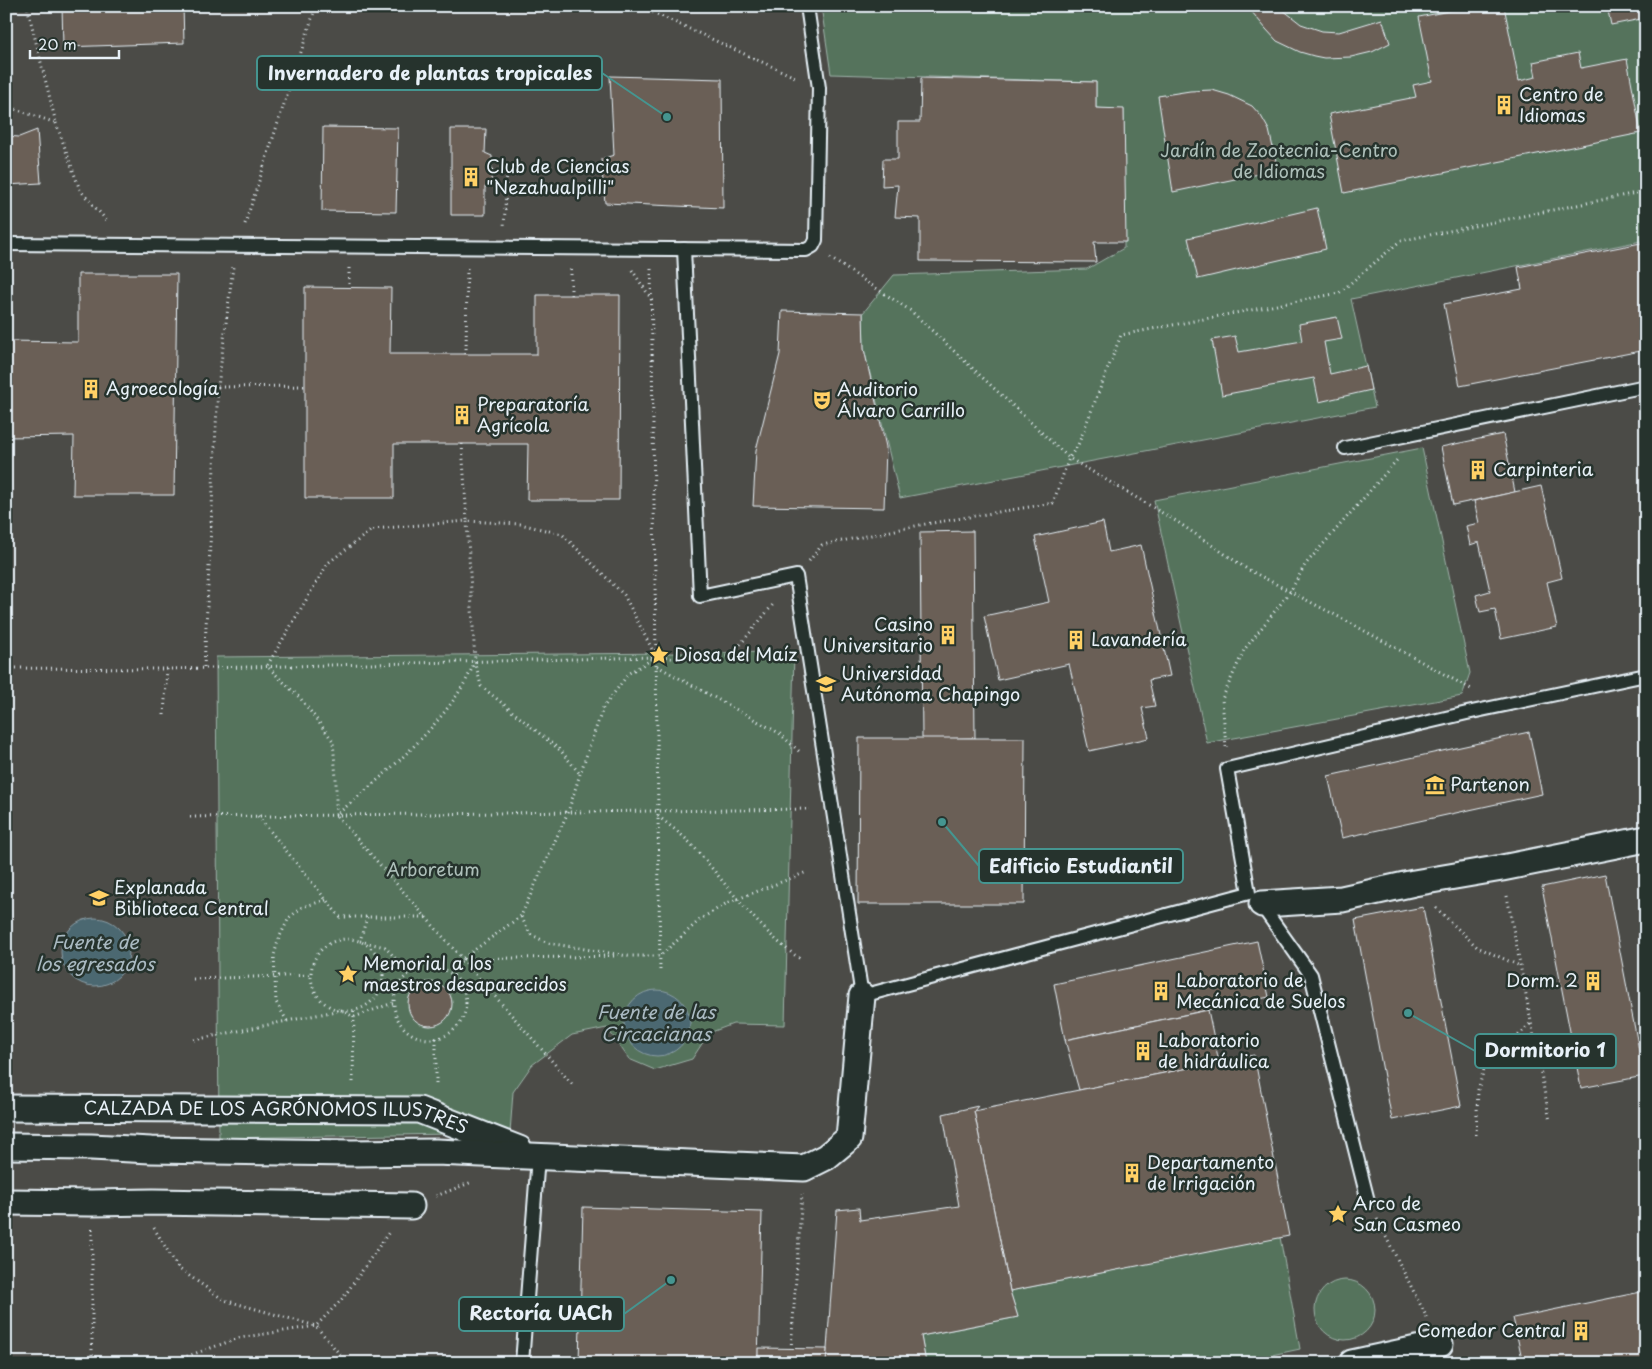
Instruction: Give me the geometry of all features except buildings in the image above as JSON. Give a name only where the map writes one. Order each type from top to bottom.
[{"type":"street","points":[[1255,899],[1342,899],[1414,883],[1502,868],[1646,839]]},
{"type":"street","name":"CALZADA DE LOS AGRÓNOMOS ILUSTRES","points":[[6,1146],[333,1153],[436,1152],[804,1168],[826,1157],[849,1138],[862,996]]},
{"type":"street","name":"CALZADA DE LOS AGRÓNOMOS ILUSTRES","points":[[6,1108],[419,1110],[538,1157]]},
{"type":"street","points":[[6,1202],[411,1206]]},
{"type":"street","points":[[1352,1363],[1440,1344]]},
{"type":"lane","points":[[6,244],[806,250],[813,246],[816,240],[819,88],[808,6]]},
{"type":"lane","points":[[684,249],[700,596],[796,576],[862,996],[1255,899]]},
{"type":"lane","points":[[1345,448],[1646,386]]},
{"type":"lane","points":[[1368,1201],[1311,975],[1255,899],[1227,769],[1646,675]]},
{"type":"lane","points":[[522,1363],[538,1157]]},
{"type":"path","points":[[27,6],[56,123],[80,190],[127,245]]},
{"type":"path","points":[[204,668],[218,387],[234,257],[316,6]]},
{"type":"path","points":[[640,6],[819,88]]},
{"type":"path","points":[[6,106],[56,123]]},
{"type":"path","points":[[492,170],[507,169],[503,248]]},
{"type":"path","points":[[6,668],[167,669],[656,657],[688,659],[731,656],[822,545],[920,525],[1053,503],[1069,458],[1078,445],[1121,336],[1339,293],[1400,241],[1646,191]]},
{"type":"path","points":[[813,246],[911,311],[1069,458],[1176,521],[1247,569],[1502,706]]},
{"type":"path","points":[[650,249],[660,970]]},
{"type":"path","points":[[466,354],[468,262]]},
{"type":"path","points":[[348,263],[348,287]]},
{"type":"path","points":[[628,264],[652,300]]},
{"type":"path","points":[[570,268],[571,294]]},
{"type":"path","points":[[218,387],[305,386]]},
{"type":"path","points":[[1227,769],[1222,699],[1244,650],[1290,592],[1305,565],[1420,433]]},
{"type":"path","points":[[462,444],[475,661],[481,686],[561,751],[580,774]]},
{"type":"path","points":[[267,666],[328,563],[373,529],[467,521],[520,524],[562,534],[624,595],[656,657]]},
{"type":"path","points":[[452,975],[462,959],[521,916],[568,812],[603,708],[629,673],[656,657]]},
{"type":"path","points":[[336,815],[380,778],[440,718],[469,677],[475,661]]},
{"type":"path","points":[[657,665],[780,733],[806,757]]},
{"type":"path","points":[[267,666],[301,699],[333,741],[336,815],[572,1084]]},
{"type":"path","points":[[164,715],[167,669]]},
{"type":"path","points":[[190,817],[568,812],[658,813],[810,809]]},
{"type":"path","points":[[658,813],[691,844],[738,899],[786,950],[802,960]]},
{"type":"path","points":[[257,816],[340,917],[426,917]]},
{"type":"path","points":[[1502,868],[1550,1121]]},
{"type":"path","points":[[462,959],[660,956],[702,918],[727,903],[806,872]]},
{"type":"path","points":[[1414,883],[1419,892],[1476,947],[1521,966]]},
{"type":"path","points":[[287,1021],[276,1002],[274,955],[279,938],[288,918],[302,907],[326,900]]},
{"type":"path","points":[[521,916],[530,934],[548,942],[628,956]]},
{"type":"path","points":[[360,941],[367,917]]},
{"type":"path","points":[[393,1003],[354,1017],[329,1006],[320,998],[313,987],[311,975],[318,953],[326,945],[349,938],[386,947],[409,973]]},
{"type":"path","points":[[194,1040],[341,1010],[354,1010],[365,1006],[375,998],[381,988],[384,977],[383,966],[378,955],[370,946],[360,941]]},
{"type":"path","points":[[431,967],[442,969],[460,983],[465,994],[466,1006],[460,1022],[447,1034],[436,1038],[423,1039],[411,1034],[402,1026],[395,1015],[393,1003],[395,992],[409,973],[419,968],[431,967]]},
{"type":"path","points":[[193,979],[311,975]]},
{"type":"path","points":[[1476,1135],[1478,1090],[1484,1069],[1532,1022]]},
{"type":"path","points":[[791,1348],[804,1168]]},
{"type":"path","points":[[1368,1201],[1440,1344]]},
{"type":"path","points":[[153,1202],[154,1230],[178,1268],[224,1300],[316,1326],[348,1363]]},
{"type":"path","points":[[168,1363],[239,1338],[316,1326]]},
{"type":"shaded area","name":"Universidad Autónoma Chapingo","points":[[6,6],[1646,6],[1646,1363],[6,1363]]},
{"type":"green space","name":"Jardín de Zootecnia-Centro de Idiomas","points":[[821,6],[1646,6],[1646,240],[1351,299],[1375,407],[900,498],[864,349],[863,313],[894,275],[1087,269],[1124,248],[1124,110],[1096,108],[1096,82],[831,74]]},
{"type":"green space","points":[[1422,448],[1470,673],[1462,696],[1207,743],[1154,500]]},
{"type":"green space","name":"Arboretum","points":[[794,652],[785,1025],[733,1024],[709,1033],[692,1059],[655,1070],[629,1059],[607,1028],[572,1035],[532,1065],[513,1092],[510,1133],[219,1138],[216,657]]},
{"type":"green space","points":[[1280,1237],[1300,1349],[1234,1363],[926,1363],[921,1336],[1018,1317],[1010,1291]]},
{"type":"green space","points":[[1339,1280],[1351,1280],[1362,1285],[1370,1293],[1375,1304],[1373,1322],[1362,1335],[1351,1340],[1339,1340],[1328,1335],[1320,1327],[1315,1316],[1315,1304],[1320,1293],[1328,1285]]},
{"type":"water","name":"Fuente de los egresados","points":[[88,918],[102,918],[114,923],[124,933],[129,945],[129,959],[124,971],[114,981],[102,986],[88,986],[76,981],[66,971],[61,959],[61,945],[66,933],[76,923]]},
{"type":"water","name":"Fuente de las Circacianas","points":[[657,990],[669,993],[680,1000],[687,1011],[690,1023],[687,1035],[680,1046],[669,1053],[657,1056],[645,1053],[634,1046],[627,1035],[624,1023],[627,1011],[634,1000],[645,993]]},
{"type":"place","name":"Centro de Idiomas","points":[[1504,105]]},
{"type":"place","name":"Invernadero de plantas tropicales","points":[[667,117]]},
{"type":"place","name":"Club de Ciencias \"Nezahualpilli\"","points":[[471,177]]},
{"type":"place","name":"Agroecología","points":[[91,389]]},
{"type":"place","name":"Auditorio Álvaro Carrillo","points":[[822,400]]},
{"type":"place","name":"Preparatoría Agrícola","points":[[462,415]]},
{"type":"place","name":"Carpinteria","points":[[1478,470]]},
{"type":"place","name":"Casino Universitario","points":[[948,635]]},
{"type":"place","name":"Lavandería","points":[[1076,640]]},
{"type":"place","name":"Diosa del Maíz","points":[[659,655]]},
{"type":"place","name":"Universidad Autónoma Chapingo","points":[[826,684]]},
{"type":"place","name":"Partenon","points":[[1435,785]]},
{"type":"place","name":"Edificio Estudiantil","points":[[942,822]]},
{"type":"place","name":"Explanada Biblioteca Central","points":[[99,898]]},
{"type":"place","name":"Memorial a los maestros desaparecidos","points":[[348,974]]},
{"type":"place","name":"Dorm. 2","points":[[1593,981]]},
{"type":"place","name":"Laboratorio de Mecánica de Suelos","points":[[1161,991]]},
{"type":"place","name":"Dormitorio 1","points":[[1408,1013]]},
{"type":"place","name":"Laboratorio de hidráulica","points":[[1143,1051]]},
{"type":"place","name":"Departamento de Irrigación","points":[[1132,1173]]},
{"type":"place","name":"Arco de San Casmeo","points":[[1338,1214]]},
{"type":"place","name":"Rectoría UACh","points":[[671,1280]]},
{"type":"place","name":"Comedor Central","points":[[1581,1331]]}]
